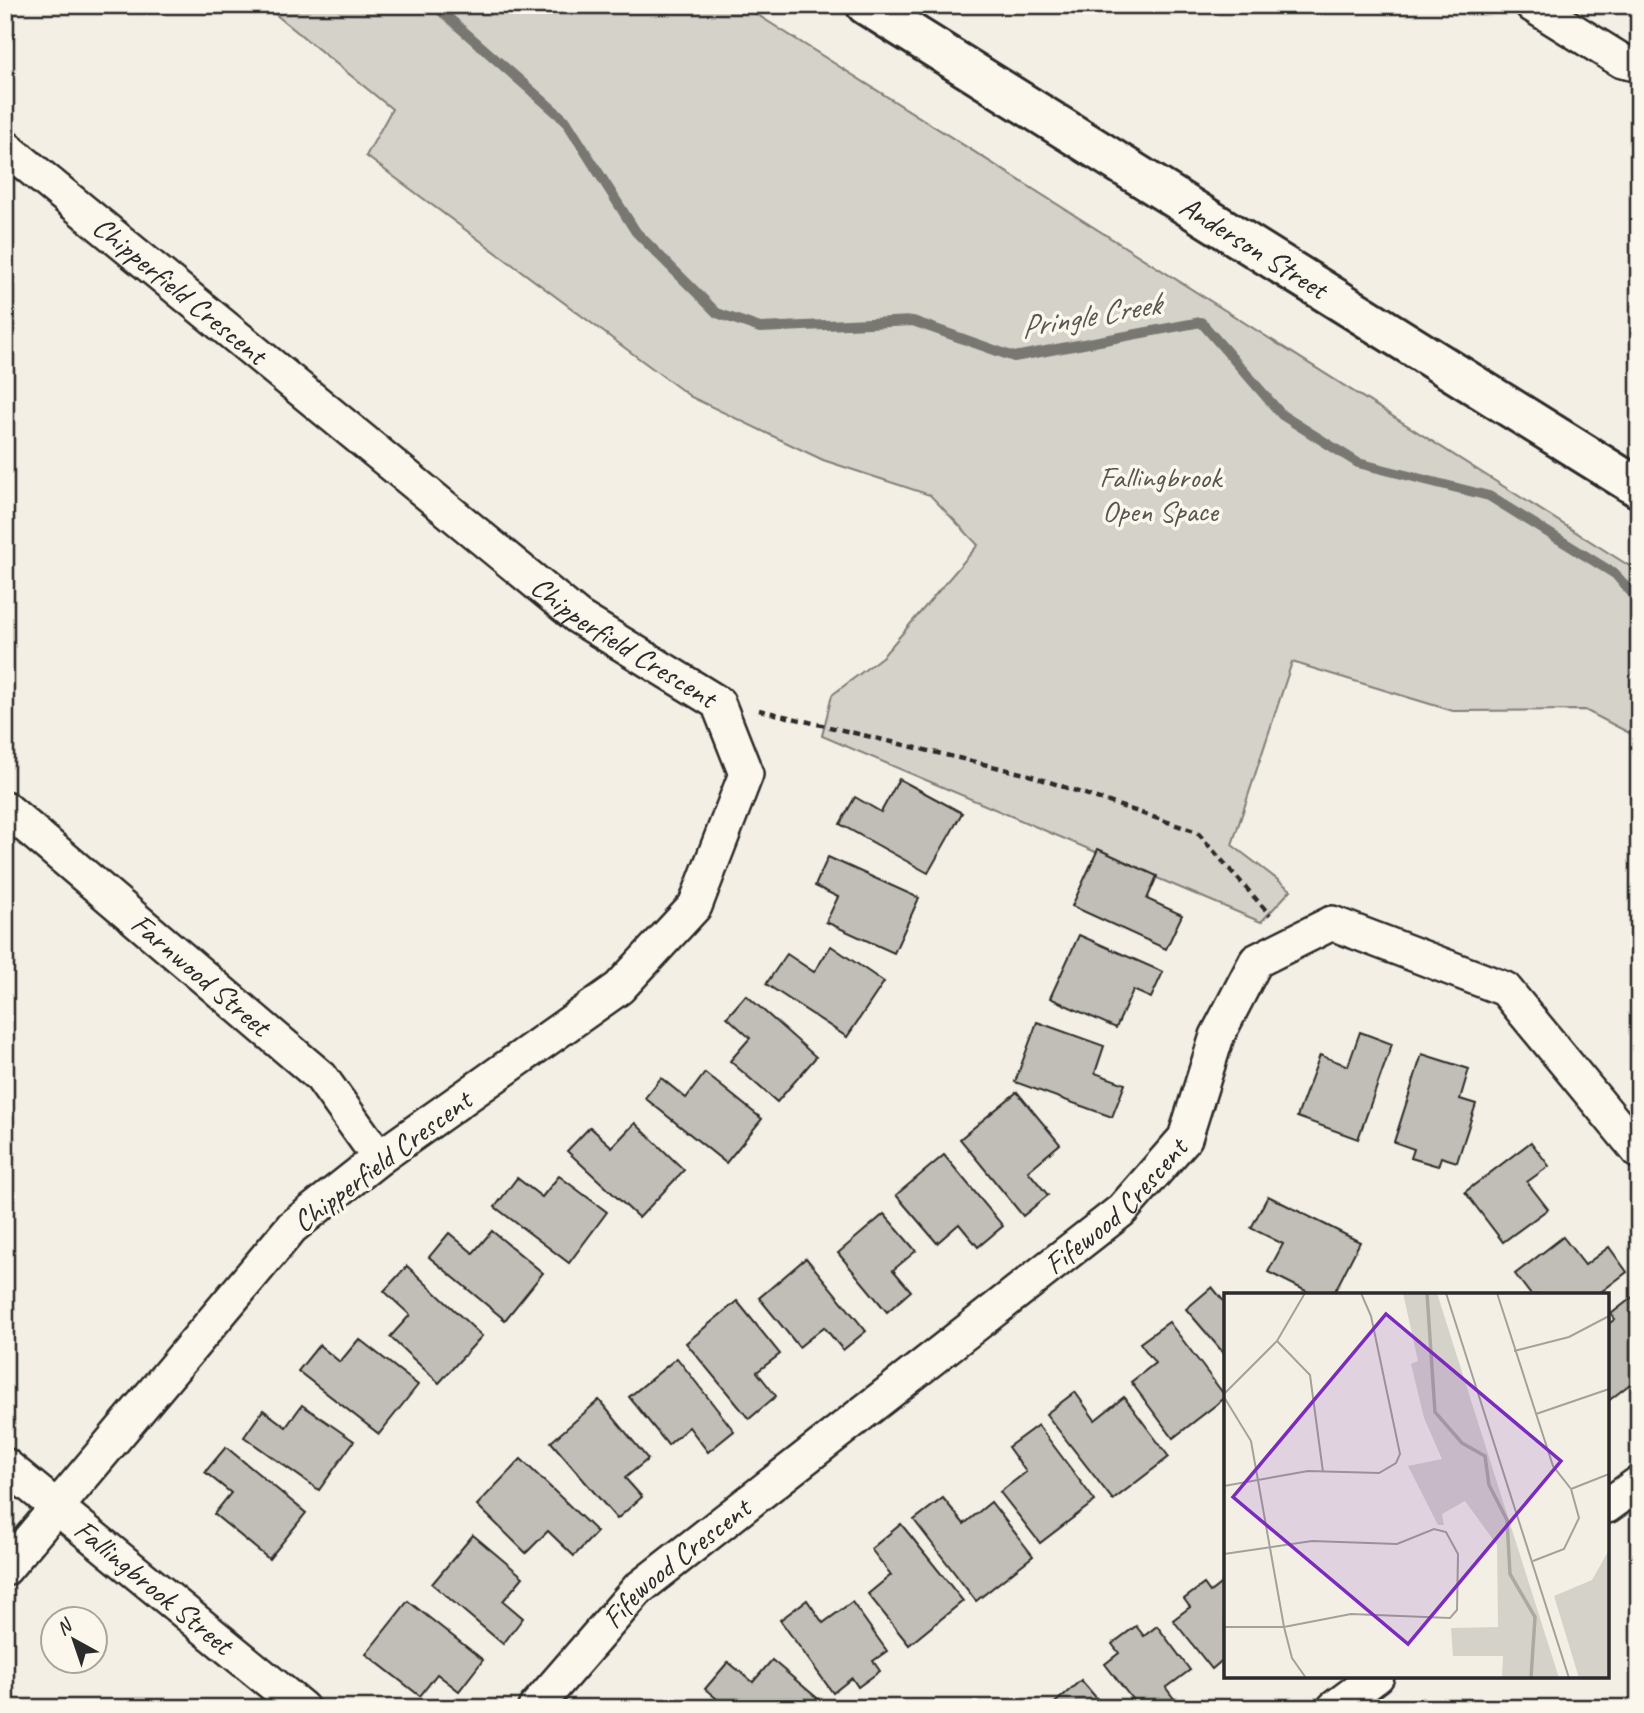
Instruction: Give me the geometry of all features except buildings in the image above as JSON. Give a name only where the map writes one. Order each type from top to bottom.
[{"type":"street","name":"Anderson Street","points":[[866,5],[1639,488]]},
{"type":"street","points":[[1532,5],[1622,61],[1639,65]]},
{"type":"street","name":"Chipperfield Crescent","points":[[5,146],[578,617],[718,704],[746,774],[695,906],[619,988],[379,1158],[292,1227],[5,1569]]},
{"type":"street","name":"Farnwood Street","points":[[5,808],[321,1077],[379,1158]]},
{"type":"street","name":"Fifewood Crescent","points":[[535,1708],[638,1589],[1122,1210],[1185,1138],[1217,1036],[1256,961],[1332,923],[1505,989],[1639,1152]]},
{"type":"street","name":"Fallingbrook Street","points":[[5,1465],[302,1708]]},
{"type":"street","points":[[1609,1505],[1639,1483]]},
{"type":"street","points":[[1334,1708],[1374,1678]]},
{"type":"path","points":[[708,697],[1029,775],[1197,832],[1294,942]]},
{"type":"green space","name":"Fallingbrook Open Space","points":[[264,5],[742,5],[1639,572],[1639,738],[1585,710],[1453,711],[1292,662],[1232,845],[1291,890],[1261,922],[822,736],[832,695],[883,656],[978,545],[930,495],[823,460],[691,397],[366,156],[392,109]]},
{"type":"waterway","name":"Pringle Creek","points":[[434,5],[566,121],[636,232],[717,313],[760,328],[913,321],[1014,357],[1201,322],[1282,415],[1358,463],[1489,496],[1615,574],[1639,601]]}]
